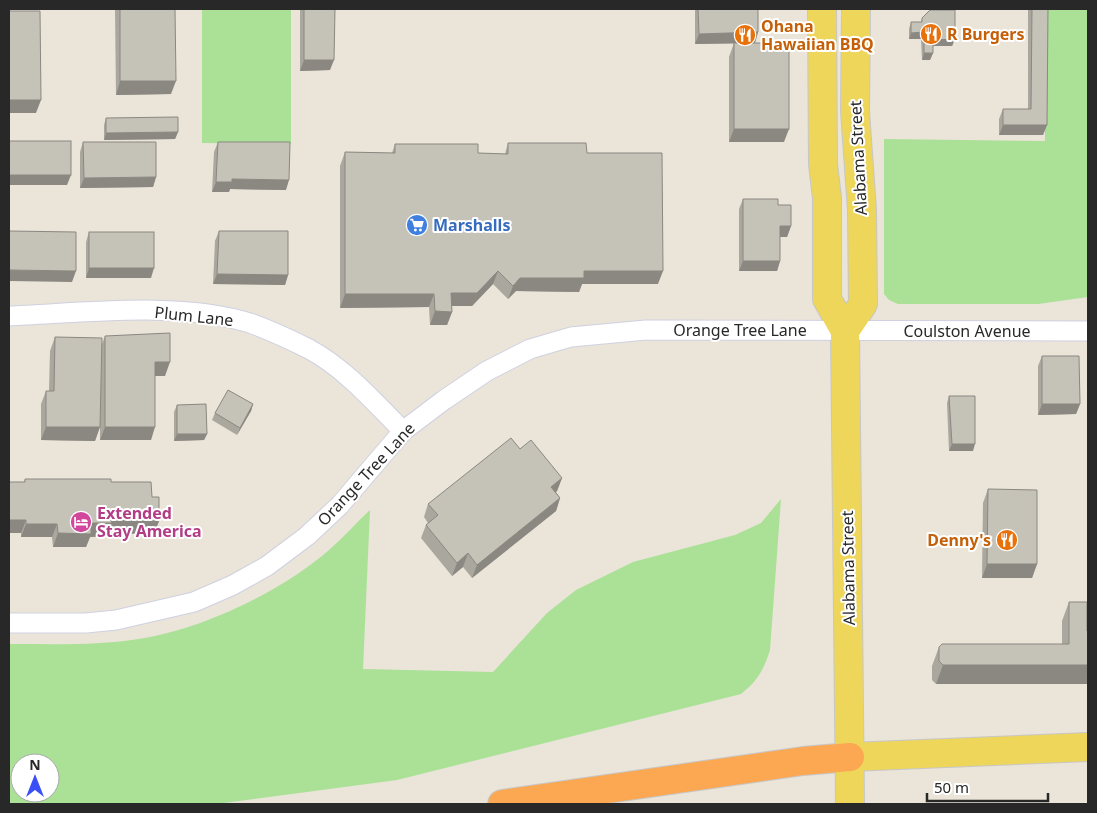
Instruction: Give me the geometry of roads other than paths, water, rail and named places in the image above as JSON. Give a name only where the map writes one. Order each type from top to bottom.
[{"type":"highway","points":[[502,804],[803,761],[850,757]]},
{"type":"main road","name":"Alabama Street","points":[[822,9],[823,164],[827,198],[827,299],[845,331],[850,804]]},
{"type":"main road","name":"Alabama Street","points":[[845,331],[864,304],[862,210],[855,111],[856,9]]},
{"type":"main road","points":[[850,757],[1088,747]]},
{"type":"street","name":"Plum Lane","points":[[9,316],[147,311],[202,314],[250,323],[310,350],[356,383],[403,431]]},
{"type":"street","name":"Orange Tree Lane","points":[[9,623],[86,623],[116,620],[194,602],[233,585],[267,566],[307,536],[340,505],[403,431],[487,371],[530,349],[571,337],[646,330],[845,331]]},
{"type":"street","name":"Coulston Avenue","points":[[845,331],[1088,331]]},
{"type":"place","name":"R Burgers","points":[[931,34]]},
{"type":"place","name":"Ohana Hawaiian BBQ","points":[[745,35]]},
{"type":"place","name":"Marshalls","points":[[417,225]]},
{"type":"place","name":"Extended Stay America","points":[[81,522]]},
{"type":"place","name":"Denny's","points":[[1007,540]]}]
